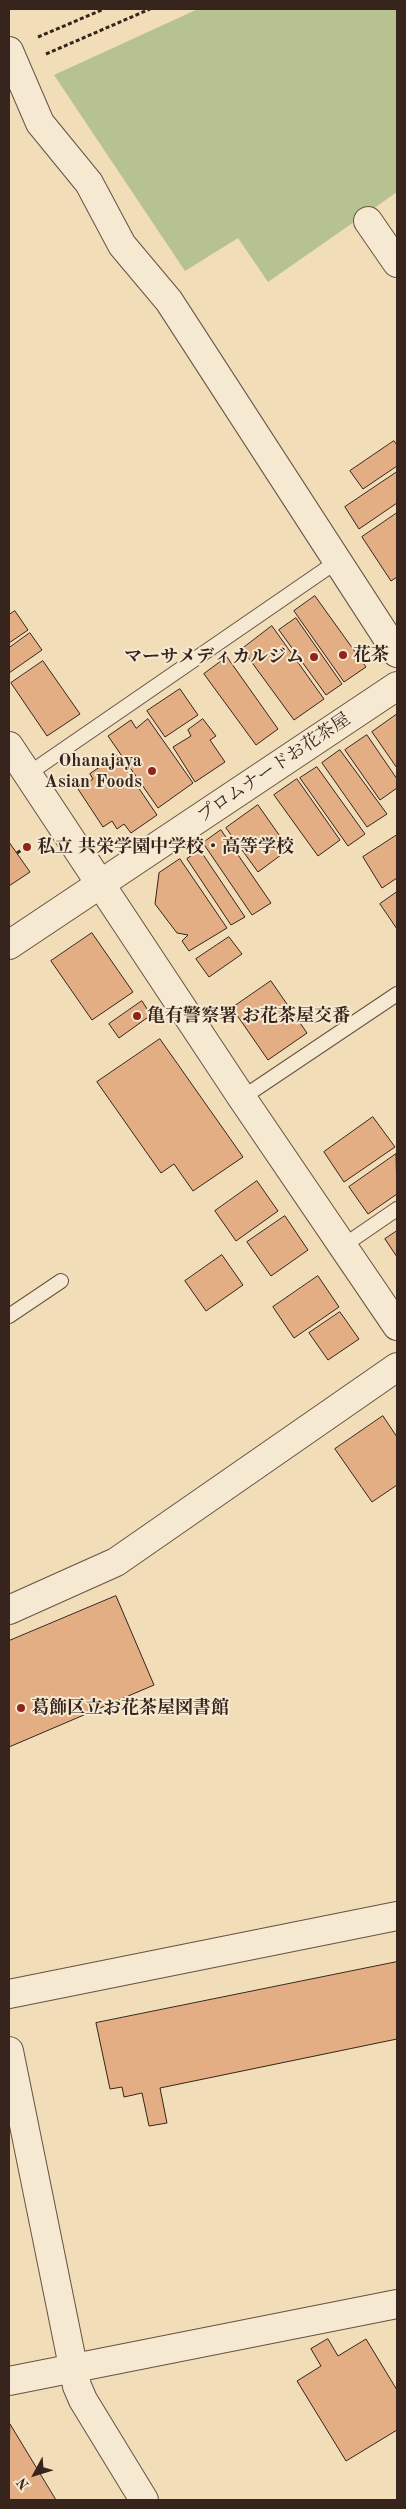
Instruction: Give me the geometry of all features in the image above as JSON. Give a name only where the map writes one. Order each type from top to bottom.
[{"type":"street","points":[[19,53],[40,124],[89,183],[122,245],[169,302],[339,560],[397,653]]},
{"type":"street","points":[[368,221],[397,264]]},
{"type":"street","name":"プロムナードお花茶屋","points":[[9,945],[397,686]]},
{"type":"street","points":[[9,746],[242,1098],[397,1326]]},
{"type":"street","points":[[9,1610],[116,1562],[397,1367]]},
{"type":"street","points":[[9,1994],[397,1916]]},
{"type":"street","points":[[9,2051],[73,2368],[83,2400],[144,2500]]},
{"type":"street","points":[[9,2382],[73,2368],[394,2310]]},
{"type":"lane","points":[[28,774],[339,560]]},
{"type":"lane","points":[[242,1098],[397,994]]},
{"type":"lane","points":[[343,1246],[397,1209]]},
{"type":"lane","points":[[9,1316],[61,1281]]},
{"type":"path","points":[[19,53],[104,9]]},
{"type":"path","points":[[19,53],[150,9]]},
{"type":"path","points":[[16,853],[39,838]]},
{"type":"green space","points":[[198,9],[397,9],[397,192],[268,282],[238,238],[185,271],[54,75]]},
{"type":"building","points":[[394,441],[397,445],[397,466],[363,489],[350,471]]},
{"type":"building","points":[[397,472],[397,503],[359,529],[345,507]]},
{"type":"building","points":[[397,513],[397,577],[391,581],[362,537]]},
{"type":"building","points":[[315,596],[366,667],[344,682],[294,611]]},
{"type":"building","points":[[15,611],[28,630],[9,643],[9,615]]},
{"type":"building","points":[[296,618],[342,684],[326,695],[279,630]]},
{"type":"building","points":[[272,626],[324,699],[294,720],[242,649]]},
{"type":"building","points":[[30,633],[42,650],[9,673],[9,648]]},
{"type":"building","points":[[227,657],[278,729],[256,745],[204,674]]},
{"type":"building","points":[[43,661],[80,714],[47,736],[11,683]]},
{"type":"building","points":[[180,689],[198,715],[165,737],[147,711]]},
{"type":"building","points":[[396,715],[397,717],[397,768],[372,732]]},
{"type":"building","points":[[148,719],[193,783],[158,808],[108,736],[131,720],[136,728]]},
{"type":"building","points":[[203,719],[216,736],[210,740],[225,762],[195,782],[173,747],[191,736],[188,730]]},
{"type":"building","points":[[367,735],[397,779],[397,788],[380,800],[345,750]]},
{"type":"building","points":[[340,750],[387,814],[367,827],[322,763]]},
{"type":"building","points":[[117,756],[157,815],[131,833],[124,824],[117,829],[112,821],[103,827],[78,789],[93,779],[90,774]]},
{"type":"building","points":[[317,767],[365,834],[348,846],[300,778]]},
{"type":"building","points":[[297,779],[340,840],[318,856],[274,795]]},
{"type":"building","points":[[258,805],[289,849],[258,872],[226,828]]},
{"type":"building","points":[[221,830],[271,903],[252,915],[203,843]]},
{"type":"building","points":[[397,835],[397,878],[382,888],[363,857]]},
{"type":"building","points":[[9,842],[30,872],[9,886]]},
{"type":"building","points":[[200,850],[245,917],[231,925],[187,859]]},
{"type":"building","points":[[180,859],[227,928],[189,951],[182,941],[188,935],[177,933],[155,904],[159,873]]},
{"type":"building","points":[[397,892],[397,929],[380,904]]},
{"type":"building","points":[[92,933],[133,992],[92,1020],[51,961]]},
{"type":"building","points":[[229,937],[242,954],[209,977],[196,959]]},
{"type":"building","points":[[271,981],[307,1033],[268,1060],[232,1008]]},
{"type":"building","points":[[142,1001],[151,1015],[119,1038],[109,1024]]},
{"type":"building","points":[[160,1039],[243,1157],[193,1191],[174,1164],[161,1173],[97,1082]]},
{"type":"building","points":[[373,1117],[395,1147],[344,1182],[324,1152]]},
{"type":"building","points":[[396,1154],[397,1194],[368,1214],[349,1187]]},
{"type":"building","points":[[257,1181],[278,1211],[236,1241],[215,1211]]},
{"type":"building","points":[[285,1216],[308,1250],[271,1276],[247,1242]]},
{"type":"building","points":[[397,1231],[397,1257],[385,1239]]},
{"type":"building","points":[[222,1255],[243,1285],[206,1311],[185,1281]]},
{"type":"building","points":[[318,1276],[339,1307],[294,1338],[273,1307]]},
{"type":"building","points":[[340,1312],[359,1339],[328,1360],[309,1333]]},
{"type":"building","points":[[383,1416],[397,1437],[397,1485],[372,1502],[335,1449]]},
{"type":"building","points":[[116,1596],[154,1685],[9,1747],[9,1641]]},
{"type":"building","points":[[397,1962],[397,2039],[160,2088],[167,2123],[149,2126],[142,2093],[124,2097],[122,2087],[110,2089],[96,2023]]},
{"type":"building","points":[[328,2339],[338,2356],[366,2339],[397,2390],[397,2430],[346,2461],[297,2381],[321,2366],[311,2349]]},
{"type":"building","points":[[10,2424],[56,2500],[9,2500]]},
{"type":"place","name":"花茶","points":[[343,655]]},
{"type":"place","name":"マーサメディカルジム","points":[[314,657]]},
{"type":"place","name":"Ohanajaya Asian Foods","points":[[152,771]]},
{"type":"place","name":"私立 共栄学園中学校・高等学校","points":[[27,847]]},
{"type":"place","name":"亀有警察署 お花茶屋交番","points":[[137,1016]]},
{"type":"place","name":"葛飾区立お花茶屋図書館","points":[[21,1708]]}]
